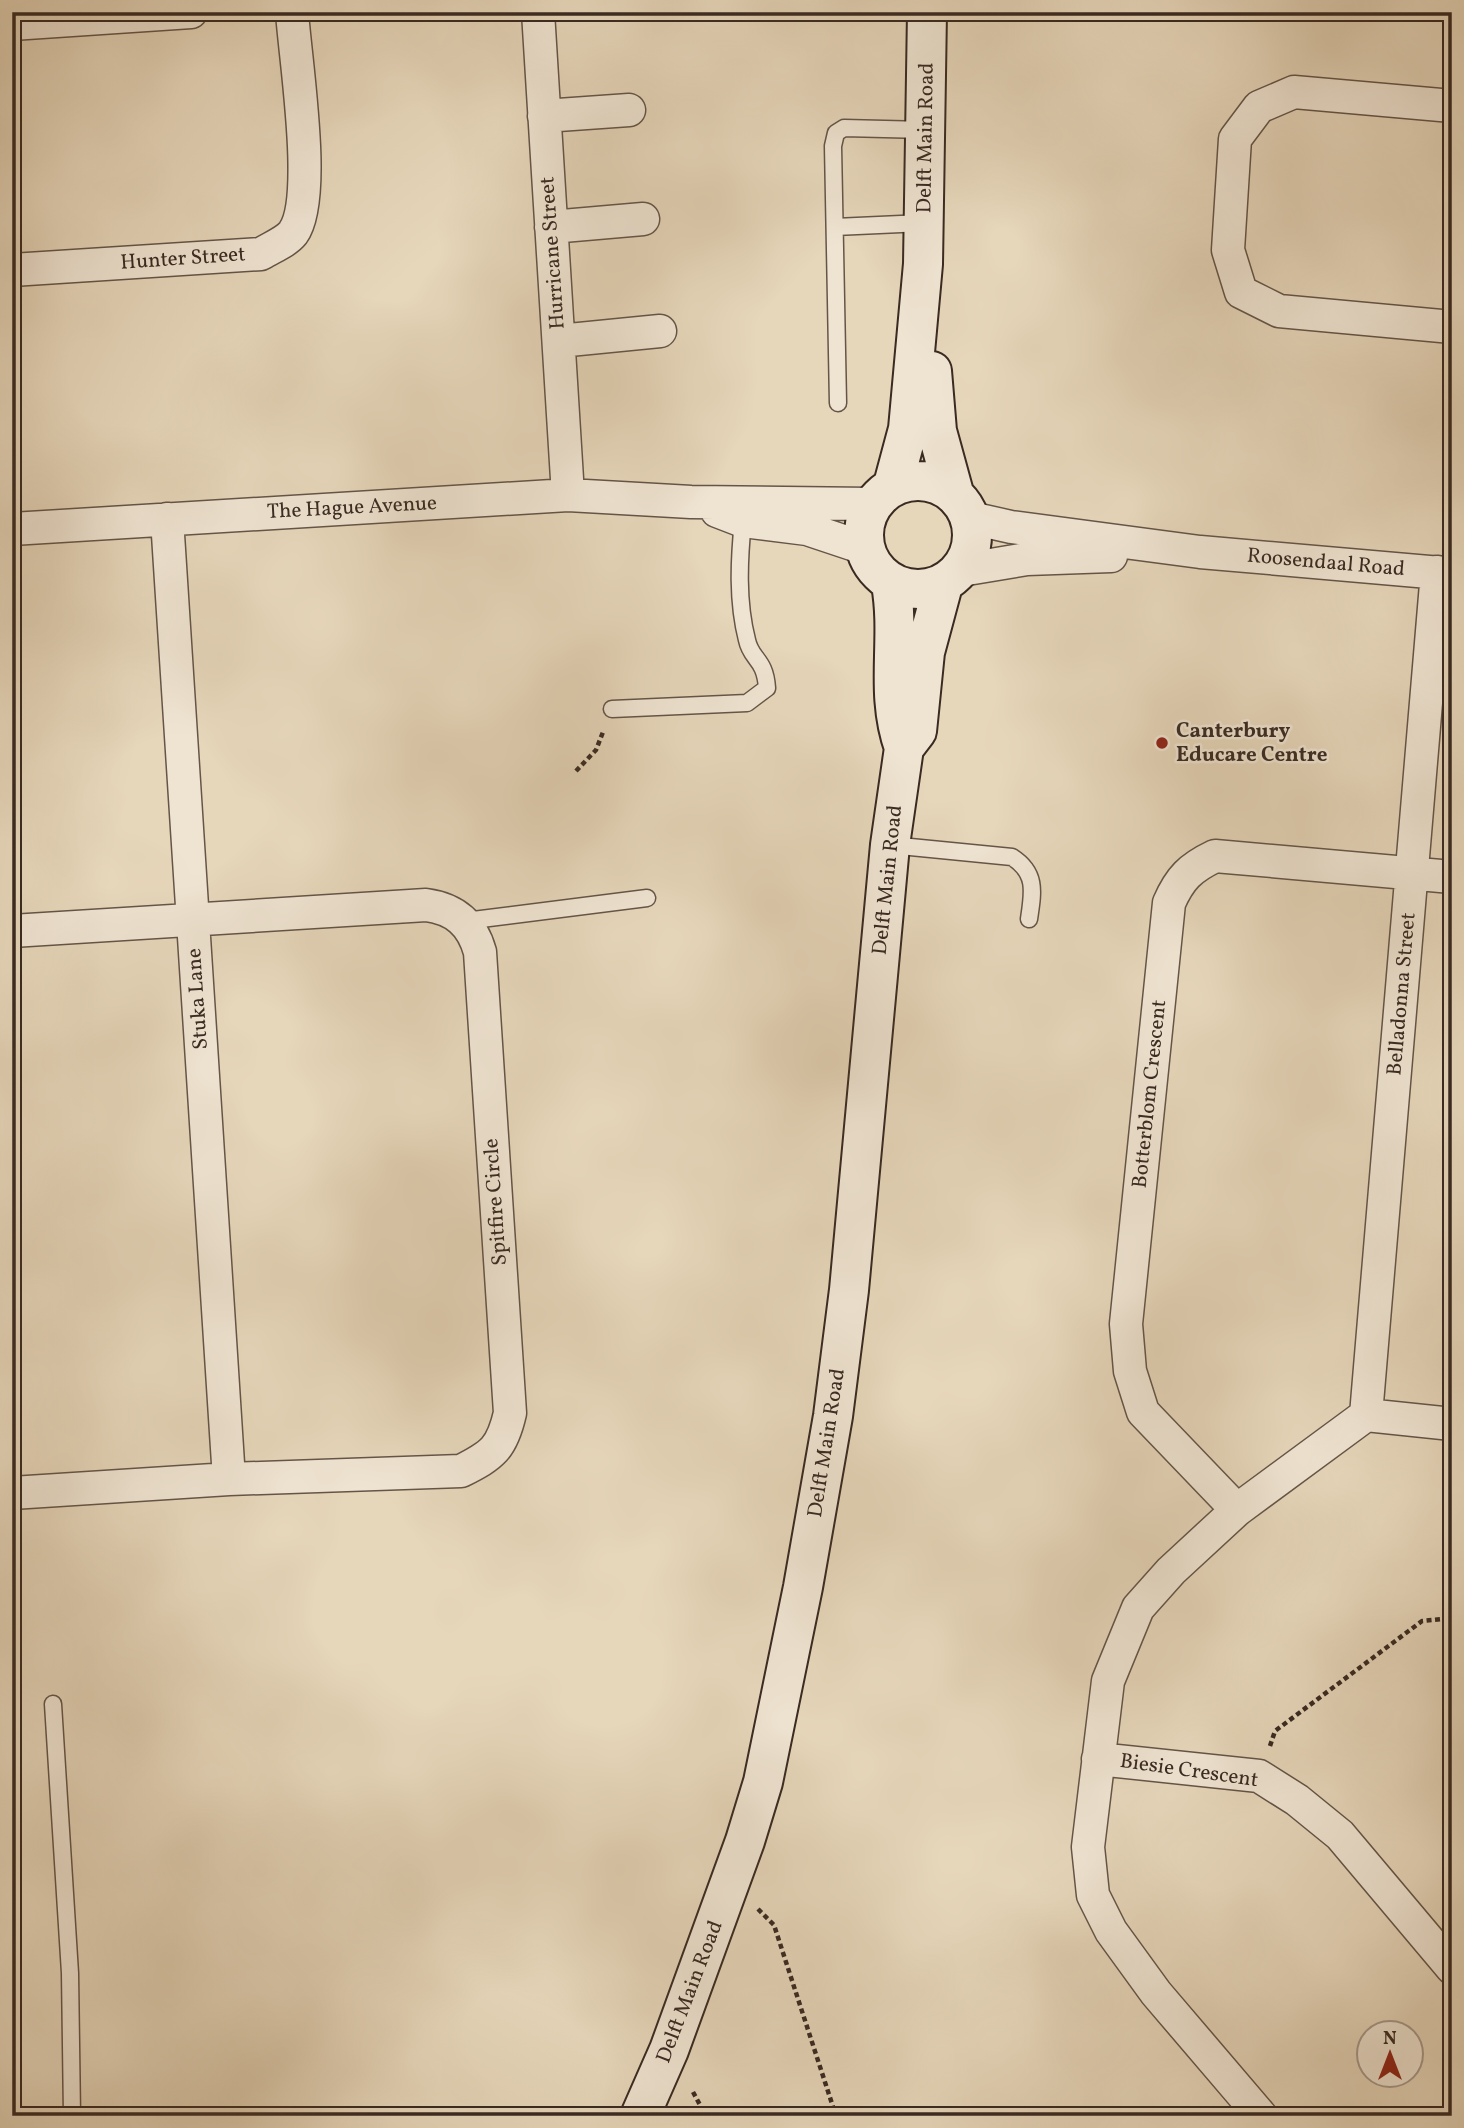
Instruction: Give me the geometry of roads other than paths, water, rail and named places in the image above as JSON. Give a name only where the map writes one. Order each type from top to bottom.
[{"type":"street","points":[[12,24],[191,12]]},
{"type":"street","name":"Hunter Street","points":[[12,270],[261,254],[292,235],[302,214],[305,178],[292,12]]},
{"type":"street","name":"Hurricane Street","points":[[538,12],[568,495]]},
{"type":"street","name":"Delft Main Road","points":[[882,495],[908,429],[923,264],[927,12]]},
{"type":"street","points":[[1452,106],[1294,92],[1259,107],[1235,139],[1228,250],[1241,292],[1279,311],[1452,327]]},
{"type":"street","points":[[544,116],[629,110]]},
{"type":"street","points":[[551,227],[643,219]]},
{"type":"street","name":"Delft Main Road","points":[[923,264],[937,431],[962,505]]},
{"type":"street","points":[[559,341],[660,331]]},
{"type":"street","points":[[925,480],[962,505],[973,545],[952,577],[917,591],[891,584],[874,569],[864,548],[863,525],[882,495],[925,480]]},
{"type":"street","name":"The Hague Avenue","points":[[12,529],[568,495],[691,502],[882,495]]},
{"type":"street","name":"The Hague Avenue","points":[[691,502],[743,521],[807,529],[864,548]]},
{"type":"street","name":"Roosendaal Road","points":[[962,505],[1011,527],[1200,552],[1444,573]]},
{"type":"street","name":"Stuka Lane","points":[[167,519],[229,1479]]},
{"type":"street","name":"Roosendaal Road","points":[[952,577],[1027,559],[1200,552]]},
{"type":"street","name":"Belladonna Street","points":[[1366,1415],[1412,873],[1444,573]]},
{"type":"street","name":"Delft Main Road","points":[[904,748],[917,730],[925,652],[952,577]]},
{"type":"street","name":"Delft Main Road","points":[[640,2116],[669,2050],[745,1841],[763,1782],[803,1587],[833,1416],[847,1303],[890,845],[904,748],[895,721],[893,685],[897,625],[891,584]]},
{"type":"street","name":"Botterblom Crescent","points":[[1237,1510],[1143,1412],[1130,1371],[1126,1324],[1169,903],[1179,880],[1194,866],[1215,856],[1452,877]]},
{"type":"street","points":[[12,931],[426,905],[454,912],[465,921]]},
{"type":"street","name":"Spitfire Circle","points":[[12,1493],[229,1479],[461,1471],[487,1458],[504,1440],[510,1413],[480,952],[465,921]]},
{"type":"street","points":[[1261,2116],[1156,1993],[1111,1931],[1093,1895],[1088,1847],[1108,1681],[1138,1608],[1171,1571],[1237,1510],[1366,1415],[1452,1424]]},
{"type":"street","name":"Biesie Crescent","points":[[1098,1759],[1259,1776],[1297,1800],[1340,1835],[1452,1968]]},
{"type":"lane","points":[[838,403],[836,132],[844,128],[927,130]]},
{"type":"lane","points":[[835,227],[924,223]]},
{"type":"lane","points":[[612,709],[747,703],[767,688],[766,668],[747,643],[741,611],[739,558],[743,521]]},
{"type":"lane","points":[[890,845],[1012,857],[1025,865],[1032,877],[1029,919]]},
{"type":"lane","points":[[465,921],[647,898]]},
{"type":"lane","points":[[54,1704],[70,1973],[72,2116]]},
{"type":"place","name":"Canterbury Educare Centre","points":[[1162,743]]}]
